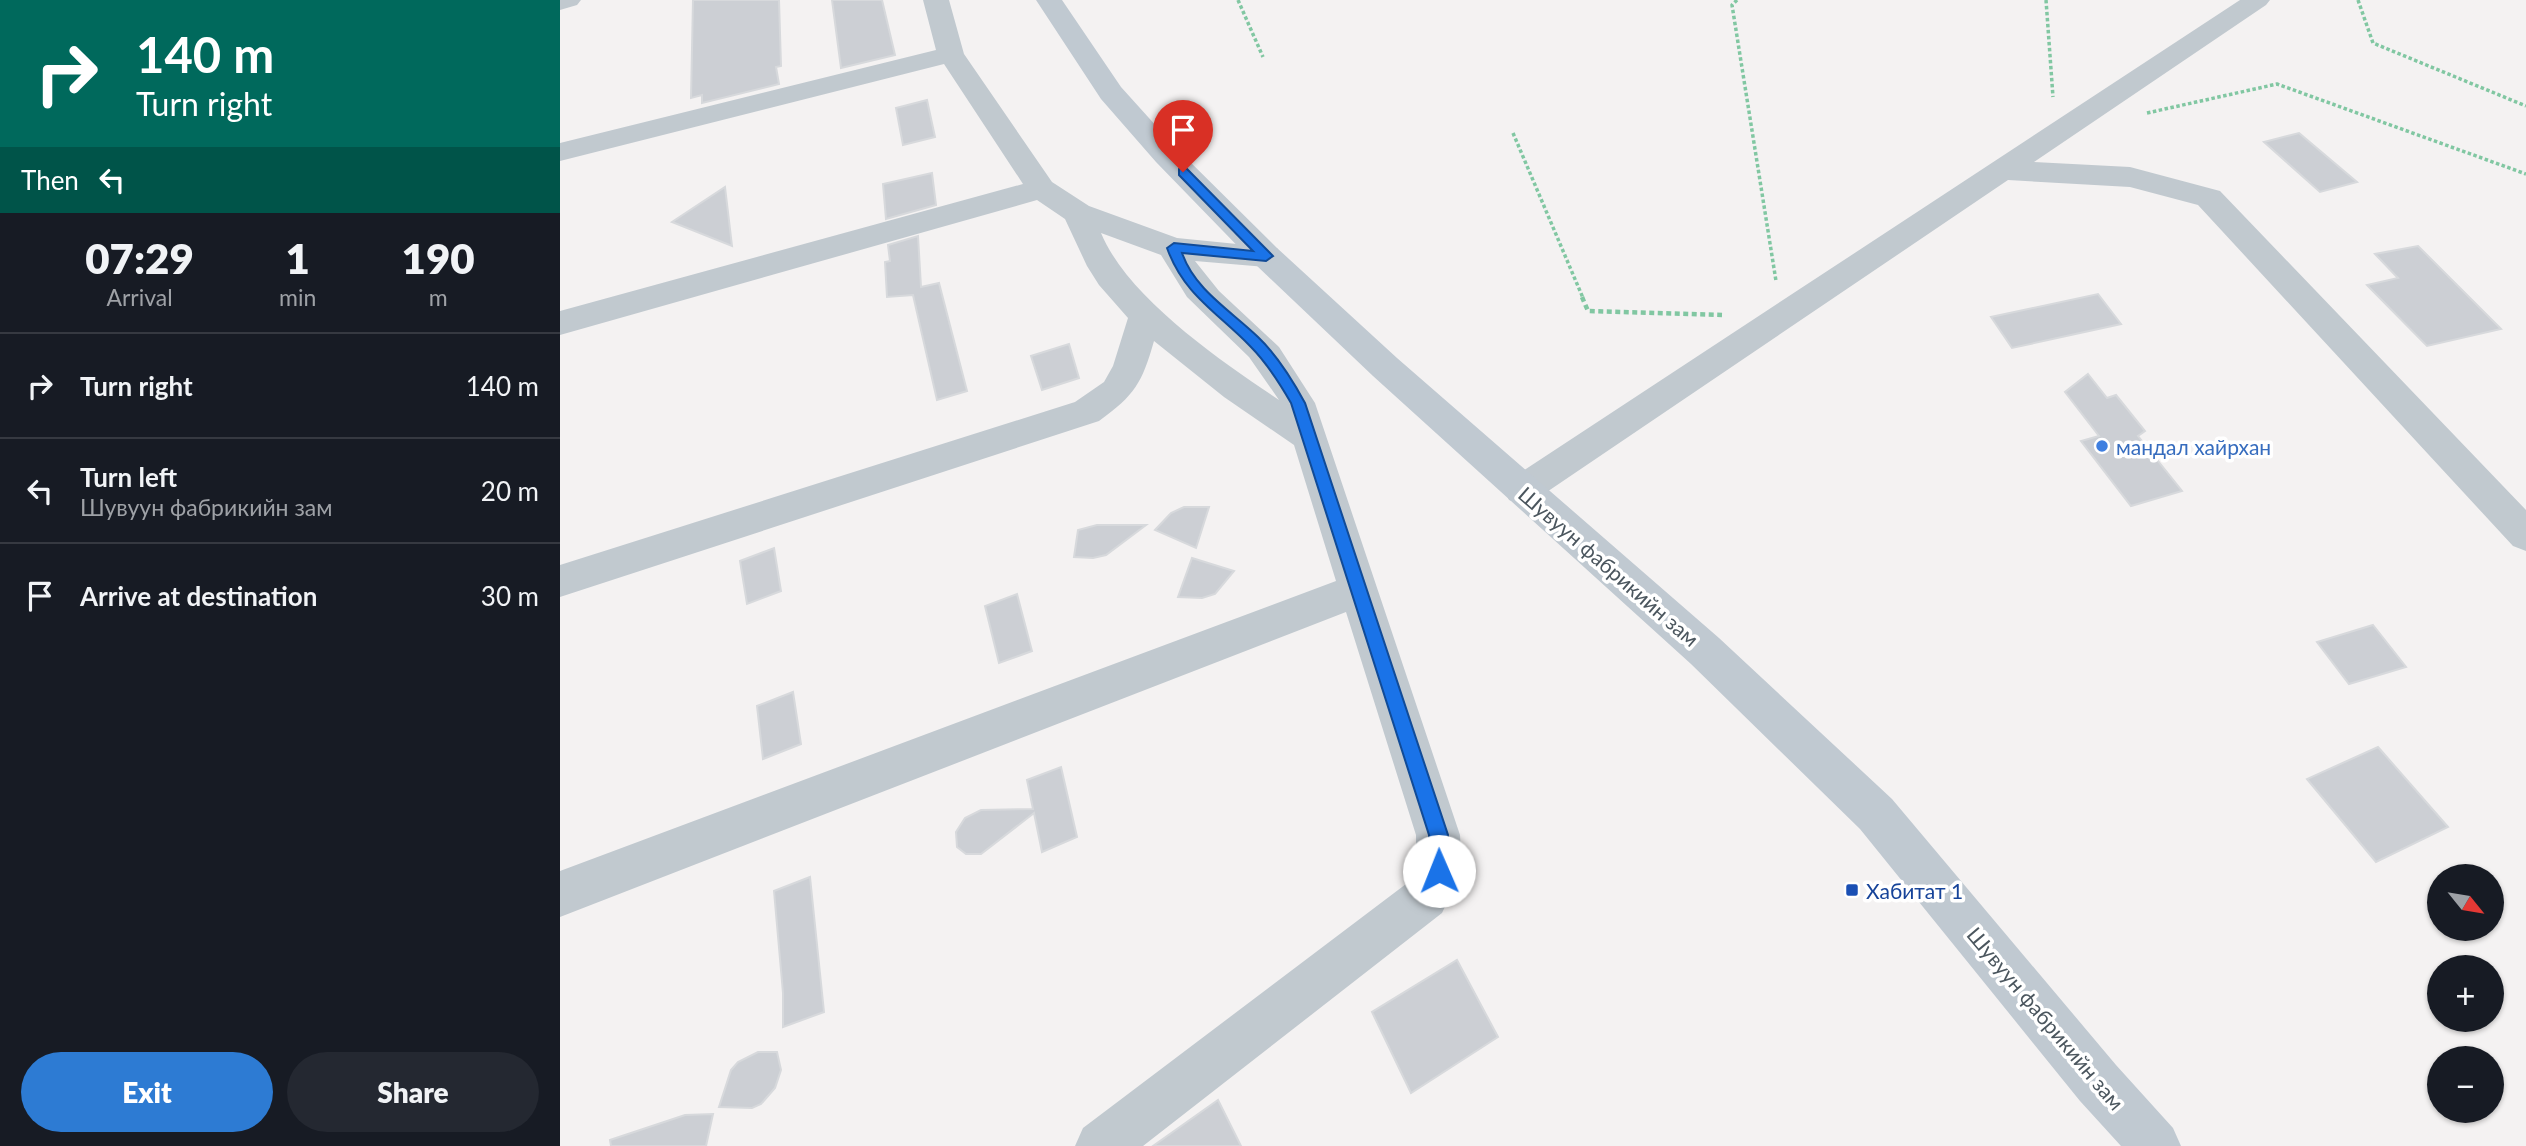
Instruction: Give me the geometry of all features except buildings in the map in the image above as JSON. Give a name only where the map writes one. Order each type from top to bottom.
[{"type":"main road","name":"Шувуун фабрикийн зам","points":[[1049,0],[1111,93],[1166,155],[1266,256],[1522,490],[1705,651],[1876,814],[2098,1083],[2155,1146]]},
{"type":"street","points":[[560,2],[568,0]]},
{"type":"street","points":[[936,0],[951,54],[1041,190],[1078,213],[1174,248],[1266,256]]},
{"type":"street","points":[[1522,490],[2257,0]]},
{"type":"street","points":[[560,152],[951,54]]},
{"type":"street","points":[[2001,170],[2130,177],[2209,198],[2526,534]]},
{"type":"street","points":[[560,323],[1041,190]]},
{"type":"street","points":[[1078,213],[1089,245],[1104,270],[1144,317],[1255,404],[1307,436]]},
{"type":"street","points":[[1101,1146],[1426,897],[1439,871],[1438,835],[1298,403],[1280,371],[1254,341],[1204,298],[1182,270],[1174,248]]},
{"type":"street","points":[[560,581],[1087,412],[1116,391],[1130,367],[1144,317]]},
{"type":"street","points":[[560,894],[1358,590]]},
{"type":"path","points":[[1238,0],[1263,57]]},
{"type":"path","points":[[1513,134],[1588,311],[1782,316],[1732,5],[1737,0]]},
{"type":"path","points":[[2046,0],[2056,134]]},
{"type":"path","points":[[2358,0],[2373,43],[2526,106]]},
{"type":"path","points":[[2147,113],[2277,84],[2526,174]]},
{"type":"place","name":"мандал хайрхан","points":[[2102,446]]},
{"type":"place","name":"Хабитат 1","points":[[1852,890]]},
{"type":"route","points":[[1183,172],[1266,256],[1174,248],[1182,270],[1204,298],[1254,341],[1280,371],[1298,403],[1438,835],[1439,871]]}]
